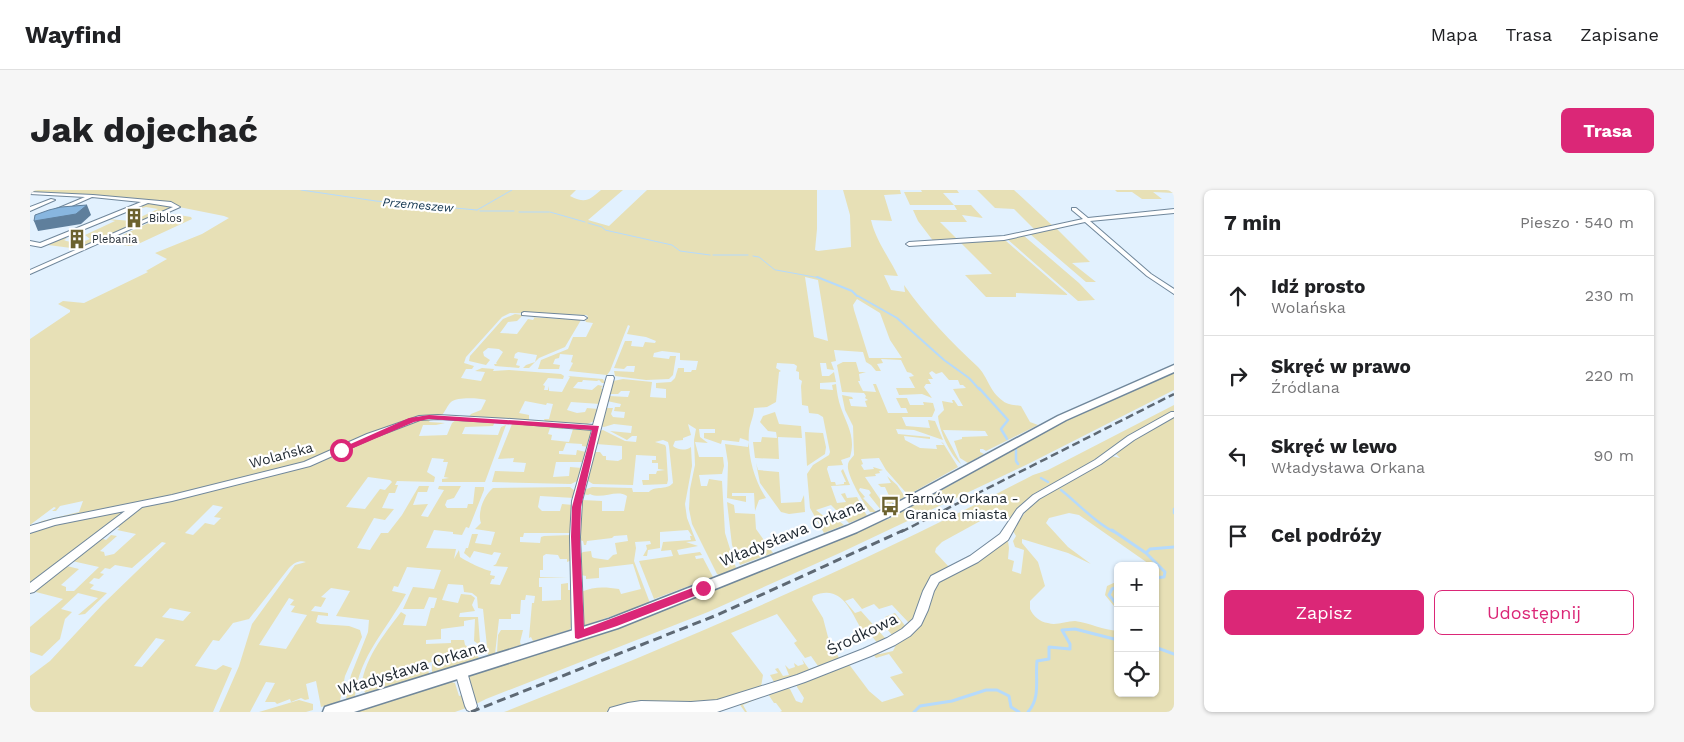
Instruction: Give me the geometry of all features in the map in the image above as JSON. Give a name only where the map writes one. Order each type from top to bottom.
[{"type":"street","points":[[30,193],[149,201],[171,204],[177,207],[30,272]]},
{"type":"street","points":[[50,213],[93,196]]},
{"type":"street","points":[[30,198],[77,202]]},
{"type":"street","points":[[30,209],[53,200]]},
{"type":"street","points":[[30,244],[41,245],[149,201]]},
{"type":"street","points":[[1074,209],[1149,275],[1174,292]]},
{"type":"street","points":[[909,244],[1004,238],[1086,220],[1174,212]]},
{"type":"street","points":[[524,314],[584,318]]},
{"type":"street","name":"Władysława Orkana","points":[[331,712],[578,635],[655,608],[874,519],[1088,405],[1174,368]]},
{"type":"street","points":[[578,635],[576,507],[610,378]]},
{"type":"street","name":"Środkowa","points":[[614,712],[650,705],[699,708],[717,706],[829,668],[892,640],[915,624],[922,611],[930,584],[935,579],[974,559],[1004,537],[1020,511],[1036,496],[1098,462],[1114,450],[1174,414]]},
{"type":"street","name":"Wolańska","points":[[30,530],[62,520],[172,498],[307,464],[370,436],[419,418],[438,417],[511,421],[596,428]]},
{"type":"street","points":[[30,589],[141,503]]},
{"type":"street","points":[[461,672],[471,706]]},
{"type":"shaded area","points":[[30,190],[576,190],[570,196],[580,200],[587,200],[601,190],[623,190],[588,220],[609,226],[647,190],[817,190],[815,250],[818,251],[851,247],[850,215],[843,190],[900,190],[901,194],[884,195],[892,221],[871,220],[879,242],[898,276],[884,275],[891,290],[905,292],[904,285],[939,328],[978,367],[998,397],[1011,405],[1021,406],[1030,422],[1038,425],[986,451],[980,449],[980,452],[984,454],[968,463],[960,458],[954,441],[962,439],[962,437],[988,436],[985,431],[943,430],[961,464],[953,455],[946,442],[940,428],[938,416],[944,410],[942,401],[953,403],[952,400],[954,400],[958,406],[963,406],[953,389],[966,388],[960,385],[958,380],[949,380],[942,372],[936,374],[932,371],[929,373],[933,379],[928,379],[931,384],[926,384],[924,387],[932,398],[922,394],[899,395],[896,388],[915,388],[909,377],[914,376],[907,372],[901,360],[881,359],[883,363],[877,364],[881,371],[876,371],[866,362],[863,352],[834,350],[836,361],[831,362],[834,370],[827,369],[826,363],[820,363],[822,376],[829,376],[834,372],[836,382],[820,383],[820,389],[833,390],[832,385],[836,384],[839,402],[850,431],[852,450],[850,457],[841,460],[843,465],[828,466],[827,469],[831,482],[835,482],[836,485],[846,482],[841,471],[843,469],[850,485],[831,486],[837,503],[846,502],[841,494],[845,493],[847,498],[857,497],[867,516],[849,523],[831,505],[816,510],[825,517],[831,515],[844,525],[824,533],[810,508],[807,474],[813,465],[829,455],[830,452],[823,417],[818,414],[809,413],[808,406],[802,405],[802,381],[799,379],[799,372],[796,371],[797,366],[794,364],[777,363],[776,368],[781,371],[779,372],[776,402],[767,407],[754,408],[749,441],[740,438],[739,442],[722,440],[721,444],[704,438],[704,433],[715,433],[715,429],[699,429],[700,437],[708,443],[695,442],[699,457],[723,457],[724,466],[722,474],[699,475],[701,486],[707,486],[709,479],[722,481],[725,533],[736,568],[719,575],[717,574],[692,524],[689,509],[690,489],[695,465],[694,440],[696,429],[688,424],[691,435],[683,438],[683,440],[675,441],[673,446],[682,450],[691,447],[692,466],[685,504],[687,518],[696,541],[686,542],[698,546],[677,550],[679,555],[700,552],[702,555],[695,556],[696,559],[703,558],[713,577],[654,599],[639,561],[673,556],[671,550],[661,551],[663,542],[691,540],[690,536],[692,536],[688,530],[660,532],[660,548],[648,550],[647,556],[643,556],[647,549],[646,545],[651,544],[650,541],[635,542],[634,561],[650,603],[583,626],[581,592],[605,587],[619,589],[621,594],[641,589],[633,564],[599,568],[599,578],[586,579],[586,576],[581,575],[580,554],[591,551],[592,557],[608,560],[617,554],[615,543],[628,541],[627,535],[614,536],[612,538],[587,541],[586,545],[584,545],[583,541],[580,540],[582,500],[602,501],[602,511],[624,511],[627,496],[618,494],[595,496],[583,494],[584,490],[592,487],[632,488],[633,492],[649,492],[654,489],[667,487],[673,483],[669,446],[668,442],[663,440],[655,442],[666,447],[667,484],[643,485],[642,480],[649,480],[649,474],[656,474],[657,471],[665,470],[658,469],[658,463],[652,463],[652,460],[656,460],[656,456],[636,455],[633,485],[593,484],[588,481],[594,452],[600,452],[603,456],[606,456],[606,460],[618,461],[622,459],[622,446],[596,444],[600,431],[603,430],[625,441],[636,442],[637,436],[632,436],[627,440],[610,431],[631,433],[632,426],[614,424],[601,426],[606,408],[613,408],[611,414],[613,417],[624,418],[625,412],[614,411],[615,407],[620,407],[621,404],[607,401],[609,396],[628,397],[630,391],[609,394],[613,381],[623,379],[652,382],[650,397],[666,398],[666,389],[656,388],[656,383],[671,382],[675,378],[678,368],[684,368],[684,372],[696,370],[698,361],[680,360],[680,353],[662,351],[654,353],[653,357],[669,359],[670,356],[676,356],[673,375],[669,379],[646,380],[615,376],[614,371],[634,372],[635,366],[627,366],[624,369],[614,368],[625,341],[632,341],[631,346],[643,347],[645,342],[655,343],[656,341],[646,337],[627,334],[630,326],[628,325],[607,375],[569,371],[573,363],[571,362],[573,355],[560,354],[559,358],[555,359],[553,364],[560,365],[559,369],[538,369],[541,360],[568,349],[573,337],[586,337],[593,323],[586,322],[585,320],[588,316],[586,315],[510,313],[502,317],[466,357],[464,363],[474,366],[472,369],[466,369],[461,378],[481,381],[485,372],[475,371],[482,368],[494,369],[493,371],[509,370],[561,374],[564,376],[563,379],[548,378],[543,385],[545,386],[544,390],[548,390],[549,386],[549,391],[562,392],[570,377],[568,376],[603,379],[605,383],[599,380],[583,380],[578,382],[573,388],[592,390],[598,385],[603,386],[601,388],[603,390],[600,404],[571,402],[567,410],[577,413],[585,412],[587,408],[598,409],[595,421],[587,424],[545,421],[544,419],[549,419],[553,404],[547,403],[546,405],[525,401],[519,413],[529,415],[529,420],[468,418],[471,414],[481,410],[486,400],[473,398],[458,399],[451,402],[442,415],[421,416],[304,463],[190,492],[30,528],[42,521],[79,512],[83,501],[60,506],[56,511],[52,511],[56,508],[54,507],[30,525],[30,339],[70,312],[70,310],[58,304],[63,301],[84,303],[148,272],[146,271],[167,259],[155,253],[202,234],[229,218],[177,205],[134,198],[30,192]],"holes":[[[805,277],[818,280],[828,341],[814,337]],[[857,299],[880,313],[890,340],[902,358],[869,358],[854,310],[853,305]]]},
{"type":"shaded area","points":[[921,190],[957,190],[959,193],[943,193],[954,205],[910,205],[904,192],[922,192]]},
{"type":"shaded area","points":[[977,190],[1014,190],[1054,227],[1036,231],[1014,209],[995,208]]},
{"type":"shaded area","points":[[1115,190],[1174,190],[1174,193],[1153,192],[1162,199],[1142,199],[1132,192],[1117,192]]},
{"type":"shaded area","points":[[149,203],[173,207],[79,249],[48,245],[62,238],[67,238],[64,240],[72,242],[87,240],[90,239],[85,235],[115,221],[107,219],[132,221],[158,209],[146,207],[134,210],[137,213],[126,212]]},
{"type":"shaded area","points":[[954,205],[971,205],[983,218],[962,215],[967,222],[940,222],[958,240],[934,242],[918,221],[913,210],[957,210]]},
{"type":"shaded area","points":[[173,214],[191,217],[192,219],[136,245],[129,246],[110,243],[112,240],[155,220]]},
{"type":"shaded area","points":[[1056,228],[1090,262],[1072,263],[1096,282],[1086,282],[1030,234]]},
{"type":"shaded area","points":[[1023,235],[1079,283],[1095,300],[1078,301],[1007,239]]},
{"type":"shaded area","points":[[1004,240],[1068,295],[1016,293],[1016,297],[986,297],[965,275],[992,274],[959,241]]},
{"type":"shaded area","points":[[515,314],[523,315],[517,321],[508,322],[500,333],[517,334],[528,319],[533,320],[535,317],[581,320],[565,347],[539,358],[535,362],[537,355],[518,352],[515,354],[514,358],[518,359],[516,365],[520,366],[519,368],[495,366],[494,364],[497,364],[503,352],[499,349],[488,348],[483,352],[484,356],[490,360],[486,365],[469,361],[470,356],[503,319]]},
{"type":"shaded area","points":[[535,362],[529,368],[523,368],[526,365]]},
{"type":"shaded area","points":[[843,362],[856,362],[859,372],[866,372],[859,374],[860,381],[858,381],[863,391],[876,392],[873,384],[876,384],[888,413],[908,413],[906,408],[901,408],[896,398],[907,398],[910,405],[924,405],[923,402],[933,403],[935,410],[932,417],[902,417],[906,426],[930,428],[928,420],[935,421],[943,440],[914,430],[896,429],[898,434],[930,437],[930,439],[904,436],[905,440],[920,448],[937,449],[936,445],[944,445],[941,442],[943,443],[958,467],[908,495],[886,470],[879,458],[861,459],[863,464],[861,465],[864,470],[874,469],[873,467],[883,470],[875,474],[876,476],[865,477],[882,502],[890,498],[885,487],[881,487],[878,484],[891,483],[887,476],[897,485],[905,497],[890,504],[888,503],[881,510],[869,495],[871,493],[869,490],[860,488],[859,490],[865,497],[863,498],[876,512],[870,512],[856,489],[848,469],[849,462],[854,455],[853,426],[845,410],[842,395],[852,397],[853,399],[849,399],[851,406],[867,407],[865,401],[868,400],[865,398],[864,393],[842,392],[837,365]]},
{"type":"shaded area","points":[[1174,371],[1174,390],[1030,463],[842,552],[708,612],[474,705],[467,676],[891,518],[894,514],[939,489],[942,490],[981,468],[979,467],[1095,405]]},
{"type":"shaded area","points":[[1174,405],[1174,412],[1082,468],[1035,493],[1021,505],[1014,514],[1010,524],[1008,518],[1004,515],[993,514],[942,542],[935,552],[950,568],[931,578],[928,582],[915,621],[909,623],[892,605],[879,609],[874,604],[862,609],[853,598],[845,601],[855,613],[861,611],[887,640],[878,644],[868,631],[863,632],[850,608],[838,596],[831,593],[823,593],[813,596],[812,600],[823,618],[828,637],[840,660],[785,680],[774,682],[770,675],[778,673],[775,669],[778,668],[783,676],[789,675],[785,665],[789,669],[795,667],[794,663],[798,666],[804,664],[802,659],[809,669],[818,666],[811,656],[805,658],[794,643],[797,641],[777,614],[731,633],[763,675],[761,687],[724,701],[614,709],[606,712],[504,712],[705,630],[837,571],[1033,475],[1048,470]]},
{"type":"shaded area","points":[[775,412],[779,424],[801,426],[802,438],[778,437],[779,459],[755,458],[753,442],[761,442],[762,437],[777,438],[776,432],[768,431],[760,422],[763,416]]},
{"type":"shaded area","points":[[1174,417],[1174,712],[780,712],[782,711],[768,694],[743,705],[747,712],[745,712],[738,702],[781,687],[790,689],[796,701],[802,703],[804,698],[797,687],[797,682],[848,663],[869,691],[882,702],[904,695],[890,677],[903,673],[889,654],[876,658],[872,653],[880,654],[893,651],[897,643],[905,636],[934,583],[1004,541],[1008,541],[1008,559],[1014,561],[1012,571],[1021,574],[1024,550],[1015,547],[1013,541],[1016,536],[1013,531],[1027,509],[1036,500],[1111,456],[1120,458],[1115,453],[1138,437]],"holes":[[[1069,513],[1079,515],[1146,562],[1159,562],[1159,697],[1114,697],[1114,630],[1075,621],[1054,624],[1037,618],[1030,609],[1030,601],[1045,586],[1038,562],[1022,543],[1022,539],[1068,553],[1091,564],[1068,547],[1046,523],[1049,518]]]},
{"type":"shaded area","points":[[431,418],[429,422],[445,423],[423,425],[419,436],[447,435],[452,423],[456,420],[495,422],[493,426],[465,427],[462,434],[498,435],[501,427],[506,425],[485,482],[442,482],[442,479],[449,478],[444,477],[448,462],[443,462],[444,459],[432,458],[427,472],[435,477],[434,482],[397,481],[395,485],[398,485],[395,493],[389,493],[382,508],[394,509],[385,520],[374,518],[357,548],[370,550],[381,533],[388,533],[402,515],[419,486],[429,486],[427,492],[418,492],[413,505],[428,504],[421,516],[428,517],[444,490],[438,489],[439,486],[461,486],[454,498],[447,500],[445,505],[447,508],[467,508],[468,504],[473,504],[475,487],[484,487],[469,528],[466,527],[462,535],[434,530],[426,548],[456,549],[454,559],[459,550],[460,557],[491,571],[490,575],[495,576],[490,584],[500,585],[508,567],[493,566],[496,564],[501,553],[494,552],[492,555],[474,551],[470,558],[464,553],[466,548],[468,548],[472,534],[478,534],[475,543],[491,545],[495,532],[475,529],[481,523],[482,504],[487,495],[493,488],[570,487],[575,491],[574,498],[540,496],[538,507],[542,511],[560,511],[562,504],[573,505],[571,533],[524,533],[523,537],[520,537],[520,542],[540,543],[541,537],[544,536],[571,535],[572,560],[567,562],[567,559],[560,559],[558,555],[546,554],[543,556],[543,570],[540,570],[540,577],[568,577],[539,578],[539,587],[542,587],[542,601],[561,600],[561,584],[568,583],[568,590],[572,590],[572,626],[569,630],[533,641],[531,637],[529,638],[532,603],[534,603],[535,596],[526,595],[525,600],[521,600],[520,614],[511,614],[511,619],[499,619],[495,654],[488,656],[483,609],[478,608],[477,597],[472,593],[464,592],[463,585],[448,584],[442,600],[458,603],[461,594],[471,595],[475,598],[472,605],[475,611],[460,613],[459,617],[478,617],[480,643],[478,644],[474,641],[475,619],[464,621],[464,626],[441,629],[441,639],[426,640],[426,644],[451,643],[451,640],[464,640],[465,645],[473,650],[479,658],[432,673],[432,662],[427,663],[429,674],[365,693],[364,690],[361,690],[370,658],[401,612],[406,615],[403,625],[426,626],[431,608],[434,608],[437,598],[429,597],[424,609],[403,609],[413,587],[434,589],[441,570],[407,567],[398,587],[394,586],[392,591],[406,594],[368,655],[362,668],[355,696],[346,699],[351,675],[368,632],[369,620],[336,616],[350,591],[331,588],[321,597],[326,598],[321,607],[315,606],[311,611],[328,613],[328,616],[318,615],[316,622],[320,624],[349,626],[360,630],[362,637],[345,676],[340,701],[321,707],[316,681],[306,684],[309,699],[301,698],[291,702],[290,699],[277,704],[275,702],[265,702],[275,683],[266,682],[250,712],[219,712],[239,666],[252,624],[295,565],[306,562],[303,561],[295,563],[289,568],[249,619],[233,623],[219,641],[213,640],[195,666],[216,670],[223,665],[232,668],[213,712],[30,712],[30,676],[50,661],[103,604],[166,543],[162,542],[132,568],[115,565],[110,569],[105,568],[100,573],[104,574],[99,579],[94,578],[89,583],[94,585],[90,589],[107,593],[85,614],[78,615],[98,598],[78,593],[61,609],[72,612],[65,619],[60,639],[42,656],[30,652],[30,627],[63,599],[32,591],[67,566],[79,569],[61,585],[66,587],[66,591],[74,591],[99,567],[72,561],[101,538],[106,540],[111,535],[117,536],[100,551],[104,552],[105,556],[114,554],[136,534],[117,530],[120,528],[116,527],[142,506],[291,469],[414,421]],"holes":[[[368,477],[390,480],[392,482],[385,490],[380,489],[365,509],[346,507]],[[213,505],[223,507],[214,517],[221,518],[214,525],[205,523],[193,535],[185,533]],[[289,598],[294,600],[290,605],[295,606],[291,612],[307,615],[286,649],[259,645]],[[170,608],[191,612],[183,621],[162,617]],[[156,638],[165,640],[142,667],[134,666]]]},
{"type":"shaded area","points":[[512,424],[564,426],[563,429],[550,428],[548,434],[552,435],[551,440],[569,442],[573,429],[577,429],[577,427],[591,431],[588,447],[582,446],[582,444],[566,443],[563,451],[559,451],[559,454],[576,455],[577,450],[586,452],[584,462],[556,462],[553,477],[569,476],[570,467],[582,468],[579,480],[571,484],[492,482],[495,471],[524,472],[526,463],[513,462],[514,458],[498,459]]},
{"type":"shaded area","points":[[805,432],[823,433],[826,447],[825,454],[807,466]]},
{"type":"shaded area","points":[[749,442],[750,458],[755,475],[766,498],[759,500],[755,511],[754,493],[732,493],[732,496],[746,496],[746,502],[727,498],[728,463],[725,444],[748,447]]},
{"type":"shaded area","points":[[756,463],[758,470],[779,472],[781,503],[801,502],[804,495],[805,512],[789,514],[781,512],[760,483]]},
{"type":"shaded area","points":[[727,502],[734,505],[735,513],[755,514],[756,529],[773,553],[740,565],[732,545]]},
{"type":"shaded area","points":[[133,506],[30,587],[30,532],[45,526]]},
{"type":"shaded area","points":[[1114,583],[1114,606],[1105,595],[1107,586]]},
{"type":"shaded area","points":[[895,613],[907,628],[893,636],[887,629],[885,617]]},
{"type":"shaded area","points":[[501,630],[523,630],[521,645],[497,653],[498,635]]},
{"type":"shaded area","points":[[448,681],[455,683],[459,696],[462,695],[469,707],[455,712],[346,712]]},
{"type":"shaded area","points":[[299,700],[313,704],[313,710],[306,712],[259,712]]},
{"type":"building","points":[[87,205],[76,214],[34,221],[35,215],[49,210]]},
{"type":"waterway","name":"Przemeszew","points":[[301,190],[376,201],[477,210],[512,190]]},
{"type":"waterway","name":"Przemeszew","points":[[480,211],[514,211]]},
{"type":"waterway","name":"Przemeszew","points":[[519,212],[549,212]]},
{"type":"waterway","name":"Przemeszew","points":[[550,212],[585,222]]},
{"type":"waterway","name":"Przemeszew","points":[[588,223],[602,227],[605,230],[672,245],[680,251],[710,255]]},
{"type":"waterway","name":"Przemeszew","points":[[713,255],[748,255]]},
{"type":"waterway","points":[[753,256],[759,257],[775,270]]},
{"type":"waterway","points":[[776,270],[819,278]]},
{"type":"waterway","points":[[819,278],[852,291],[857,296]]},
{"type":"waterway","points":[[858,296],[897,318],[944,360],[969,378],[980,390]]},
{"type":"waterway","points":[[979,388],[1008,420],[1001,429],[1007,439]]},
{"type":"waterway","points":[[1016,450],[1016,461],[1018,464]]},
{"type":"waterway","points":[[1041,478],[1048,482]]},
{"type":"waterway","points":[[1061,490],[1093,518],[1114,532]]},
{"type":"waterway","points":[[1112,530],[1146,553]]},
{"type":"waterway","points":[[1146,553],[1150,549],[1174,547]]},
{"type":"waterway","points":[[1146,553],[1155,562]]},
{"type":"waterway","points":[[1159,566],[1165,572],[1164,577],[1159,578]]},
{"type":"waterway","points":[[1114,588],[1109,595],[1114,601]]},
{"type":"waterway","points":[[1028,712],[1035,700],[1037,661],[1049,659],[1049,647],[1070,649],[1070,644],[1062,630],[1075,629],[1114,639]]},
{"type":"waterway","points":[[1159,648],[1174,654]]},
{"type":"waterway","points":[[914,712],[920,706],[952,701],[986,690],[997,690],[1009,696],[1011,707],[1019,712]]},
{"type":"railway","points":[[901,532],[1174,394]]},
{"type":"railway","points":[[471,712],[717,615],[904,530]]},
{"type":"place","name":"Biblos","points":[[134,218]]},
{"type":"place","name":"Plebania","points":[[77,239]]},
{"type":"place","name":"Tarnów Orkana - Granica miasta","points":[[890,506]]},
{"type":"route","points":[[341,450],[370,436],[412,420],[429,417],[596,428],[576,507],[578,635],[613,624],[703,588]]}]
